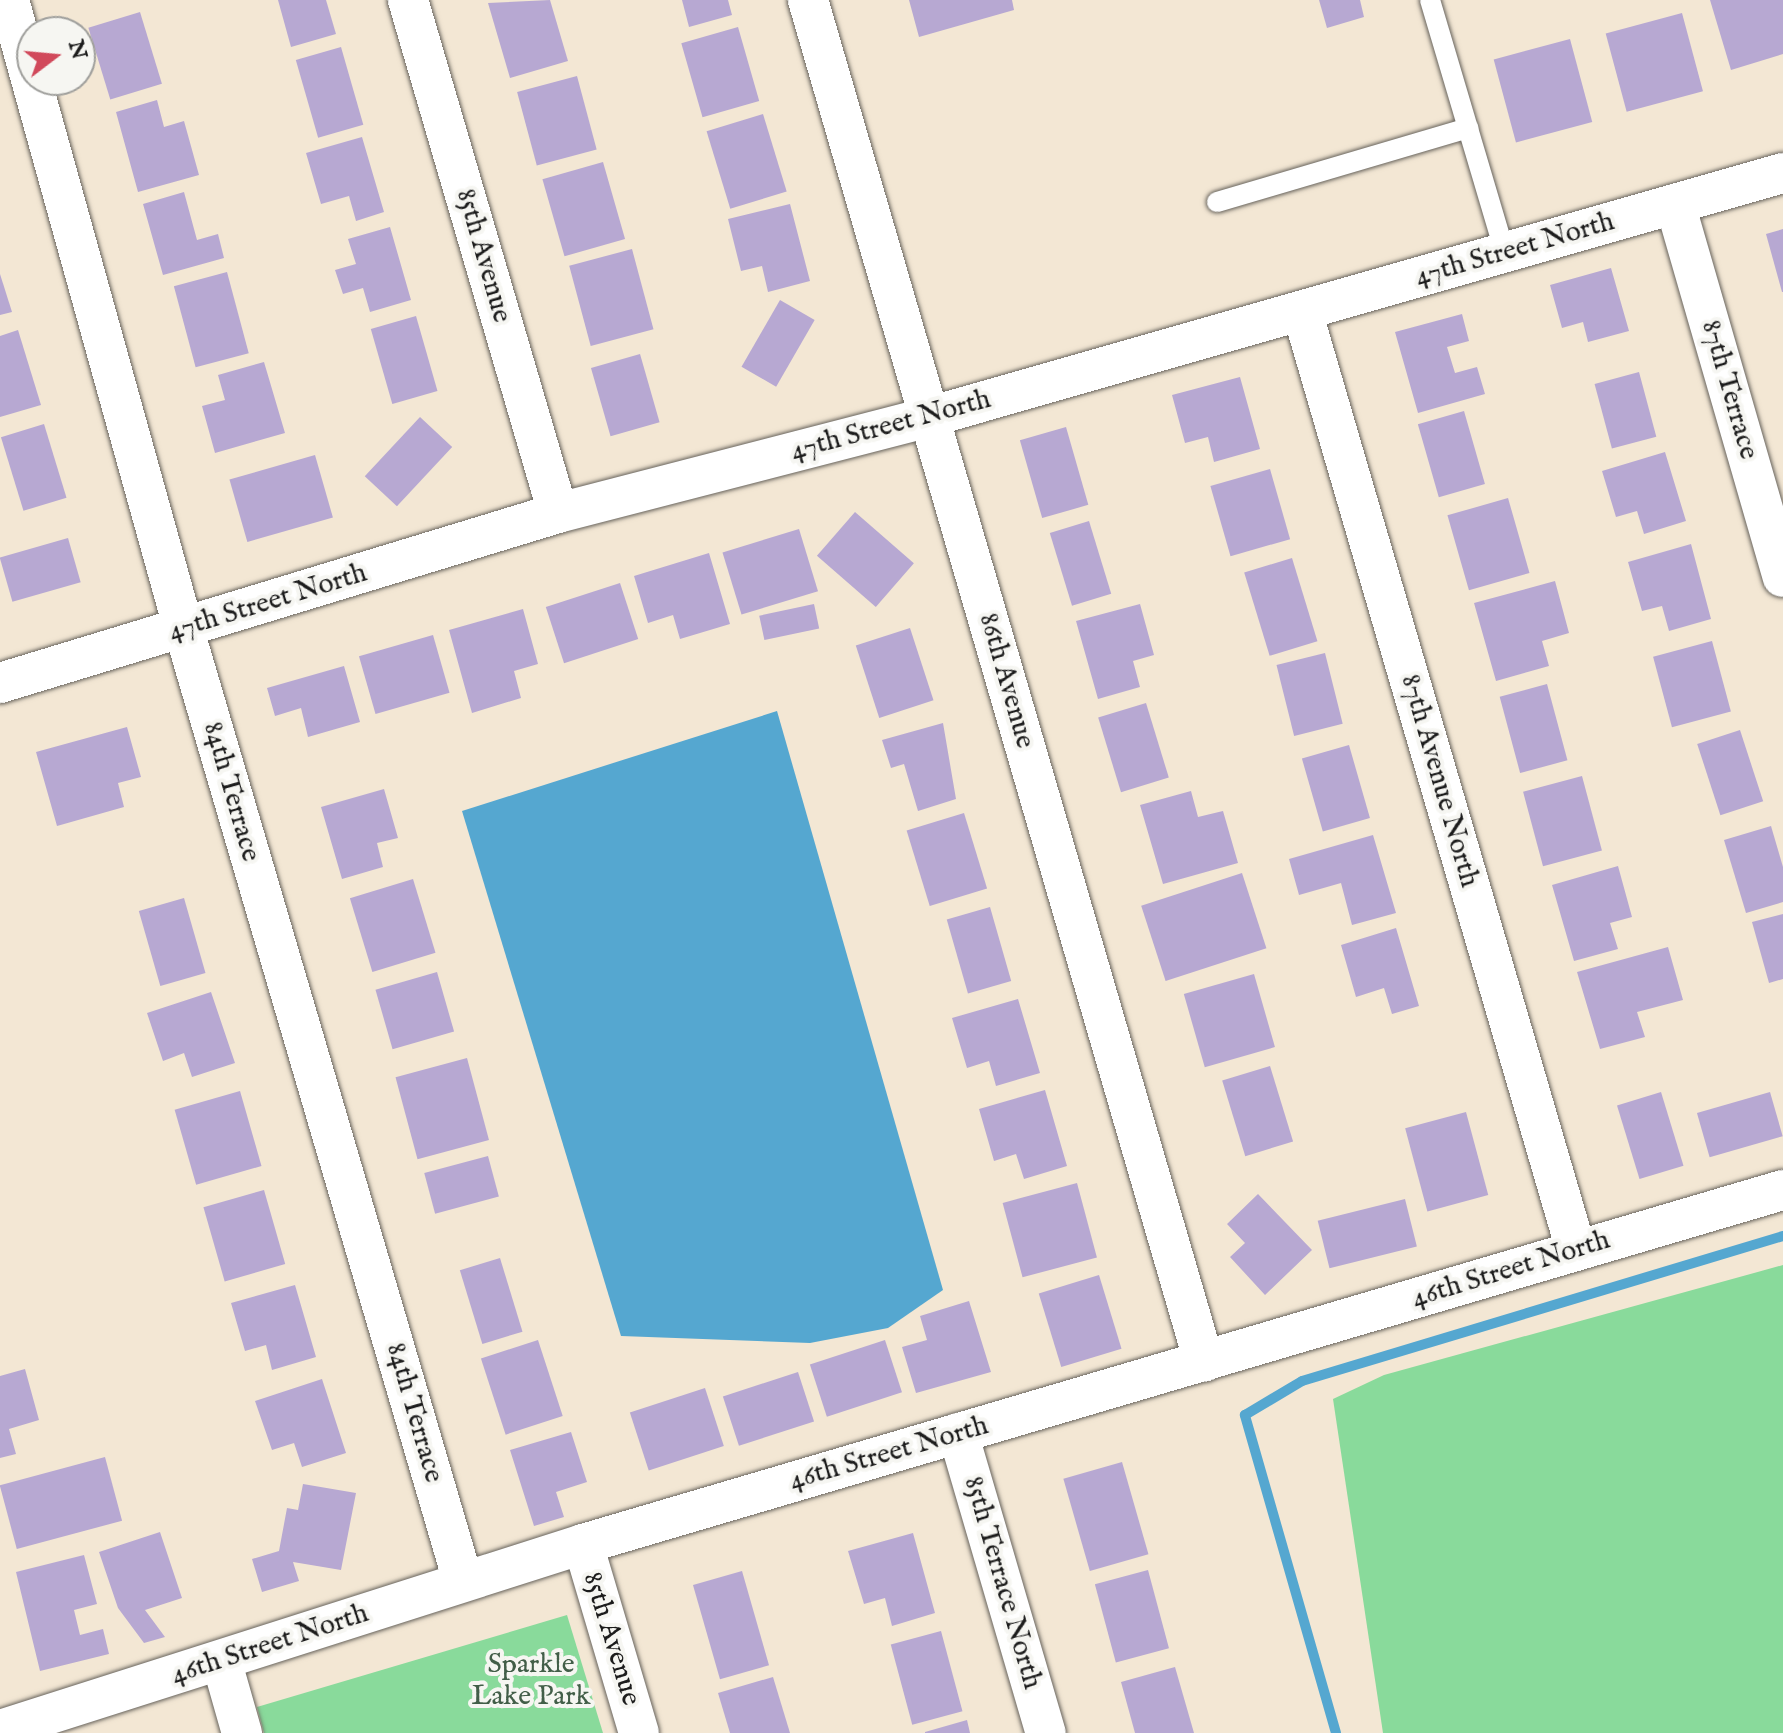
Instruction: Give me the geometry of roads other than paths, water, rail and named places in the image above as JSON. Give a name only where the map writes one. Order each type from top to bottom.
[{"type":"street","name":"84th Terrace","points":[[9,0],[184,630],[463,1581]]},
{"type":"street","name":"85th Avenue","points":[[408,0],[558,513]]},
{"type":"street","name":"86th Avenue","points":[[808,0],[1204,1362]]},
{"type":"street","name":"47th Street North","points":[[0,683],[184,630],[558,513],[929,417],[1783,173]]},
{"type":"street","name":"87th Terrace","points":[[1675,204],[1783,577]]},
{"type":"street","name":"87th Avenue North","points":[[1302,311],[1576,1250]]},
{"type":"street","name":"46th Street North","points":[[0,1730],[222,1663],[463,1581],[583,1544],[1783,1190]]},
{"type":"street","name":"85th Terrace North","points":[[958,1433],[1046,1733]]},
{"type":"street","name":"85th Avenue","points":[[583,1544],[639,1733]]},
{"type":"street","points":[[222,1663],[242,1733]]},
{"type":"lane","points":[[1430,0],[1505,253]]},
{"type":"lane","points":[[1217,202],[1468,128]]},
{"type":"water","points":[[777,711],[943,1290],[888,1328],[810,1343],[621,1336],[462,811]]},
{"type":"waterway","points":[[1336,1733],[1245,1415],[1302,1381],[1783,1236]]},
{"type":"park label","name":"Sparkle Lake Park","points":[[531,1681]]}]
